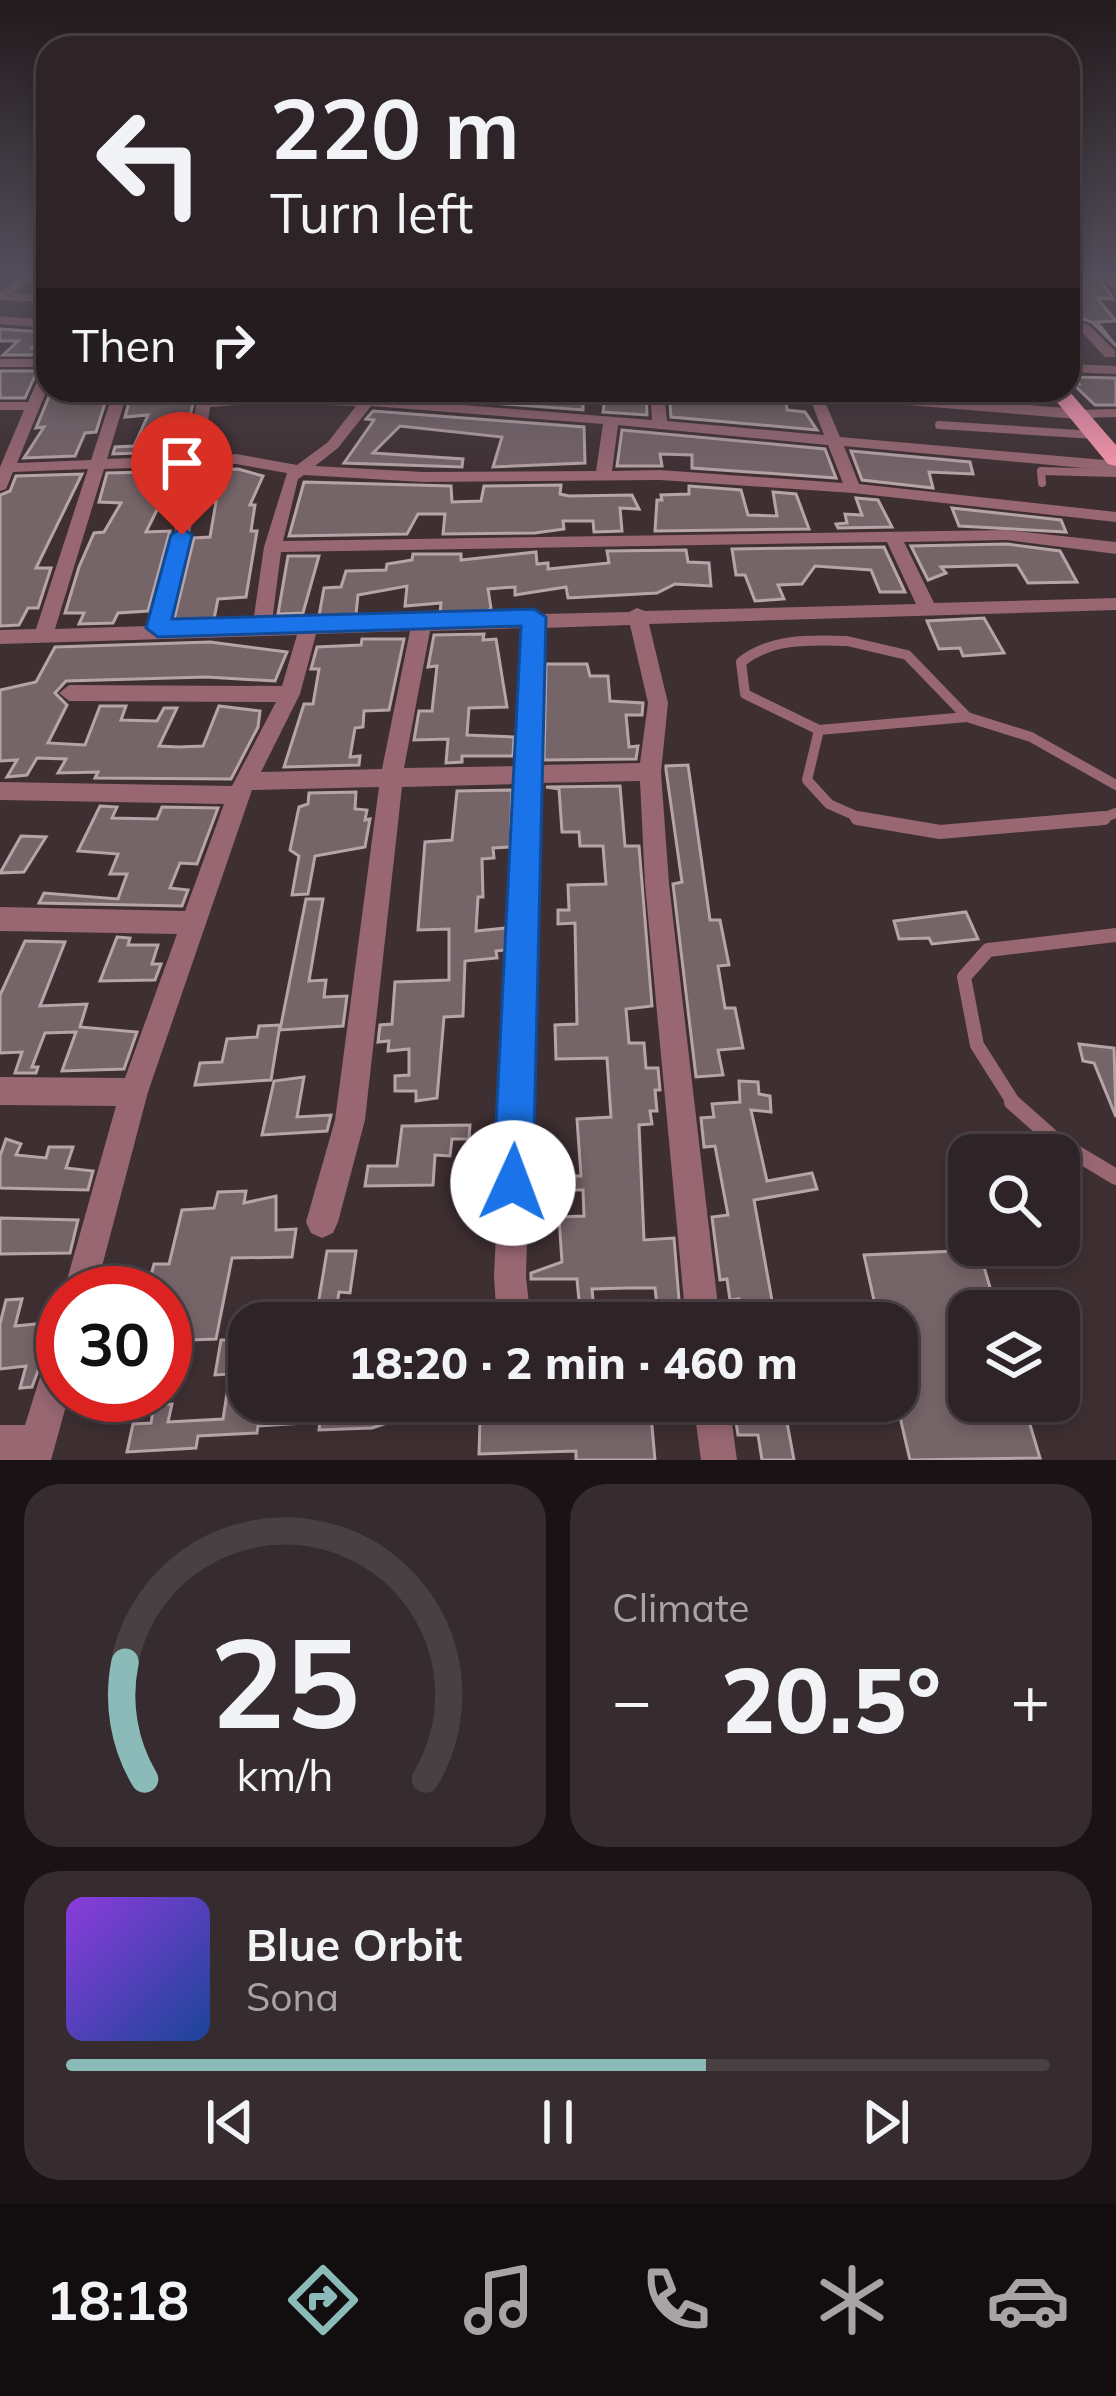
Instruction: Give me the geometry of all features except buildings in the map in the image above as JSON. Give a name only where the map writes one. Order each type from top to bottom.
[{"type":"main road","points":[[1068,402],[1116,462]]},
{"type":"street","points":[[1080,361],[1110,354],[1099,342]]},
{"type":"street","points":[[0,364],[36,366]]},
{"type":"street","points":[[1080,365],[1116,370]]},
{"type":"street","points":[[0,486],[8,468],[7,451],[36,396]]},
{"type":"street","points":[[44,634],[118,402]]},
{"type":"street","points":[[158,628],[182,535],[203,402]]},
{"type":"street","points":[[262,627],[273,547],[288,486],[298,470],[333,445],[367,402]]},
{"type":"street","points":[[439,402],[660,426],[1116,462]]},
{"type":"street","points":[[658,402],[660,426]]},
{"type":"street","points":[[826,402],[832,439],[853,488]]},
{"type":"street","points":[[933,402],[1116,413]]},
{"type":"street","points":[[0,406],[32,406]]},
{"type":"street","points":[[603,476],[611,420]]},
{"type":"street","points":[[8,468],[236,459],[298,470],[423,477],[603,476],[853,488],[1116,517]]},
{"type":"street","points":[[273,547],[1007,535],[1116,548]]},
{"type":"street","points":[[894,539],[928,610]]},
{"type":"street","points":[[1,638],[158,628],[1116,604]]},
{"type":"street","points":[[638,614],[658,703],[650,772],[702,1302]]},
{"type":"street","points":[[512,1302],[534,617]]},
{"type":"street","points":[[322,1222],[350,1120],[392,775],[422,621]]},
{"type":"street","points":[[87,1266],[134,1092],[242,788],[290,694],[309,625]]},
{"type":"street","points":[[69,693],[290,694]]},
{"type":"street","points":[[0,790],[242,788],[392,775],[650,772]]},
{"type":"street","points":[[0,919],[196,923]]},
{"type":"street","points":[[0,1091],[134,1092]]},
{"type":"street","points":[[0,1443],[36,1451],[44,1422]]},
{"type":"street","points":[[714,1422],[719,1460]]},
{"type":"lane","points":[[939,425],[1094,435]]},
{"type":"lane","points":[[1042,483],[1042,471],[1116,462]]},
{"type":"lane","points":[[967,717],[927,670],[897,650],[819,641],[746,654],[741,662],[745,694],[819,730],[967,717],[1031,737],[1116,785]]},
{"type":"lane","points":[[819,730],[807,780],[832,808],[859,819],[938,832],[1064,824],[1116,813]]},
{"type":"lane","points":[[1116,935],[988,950],[964,977],[965,1016],[978,1055],[1005,1100],[1116,1177]]},
{"type":"route","points":[[182,535],[158,628],[534,617],[513,1183]]}]
